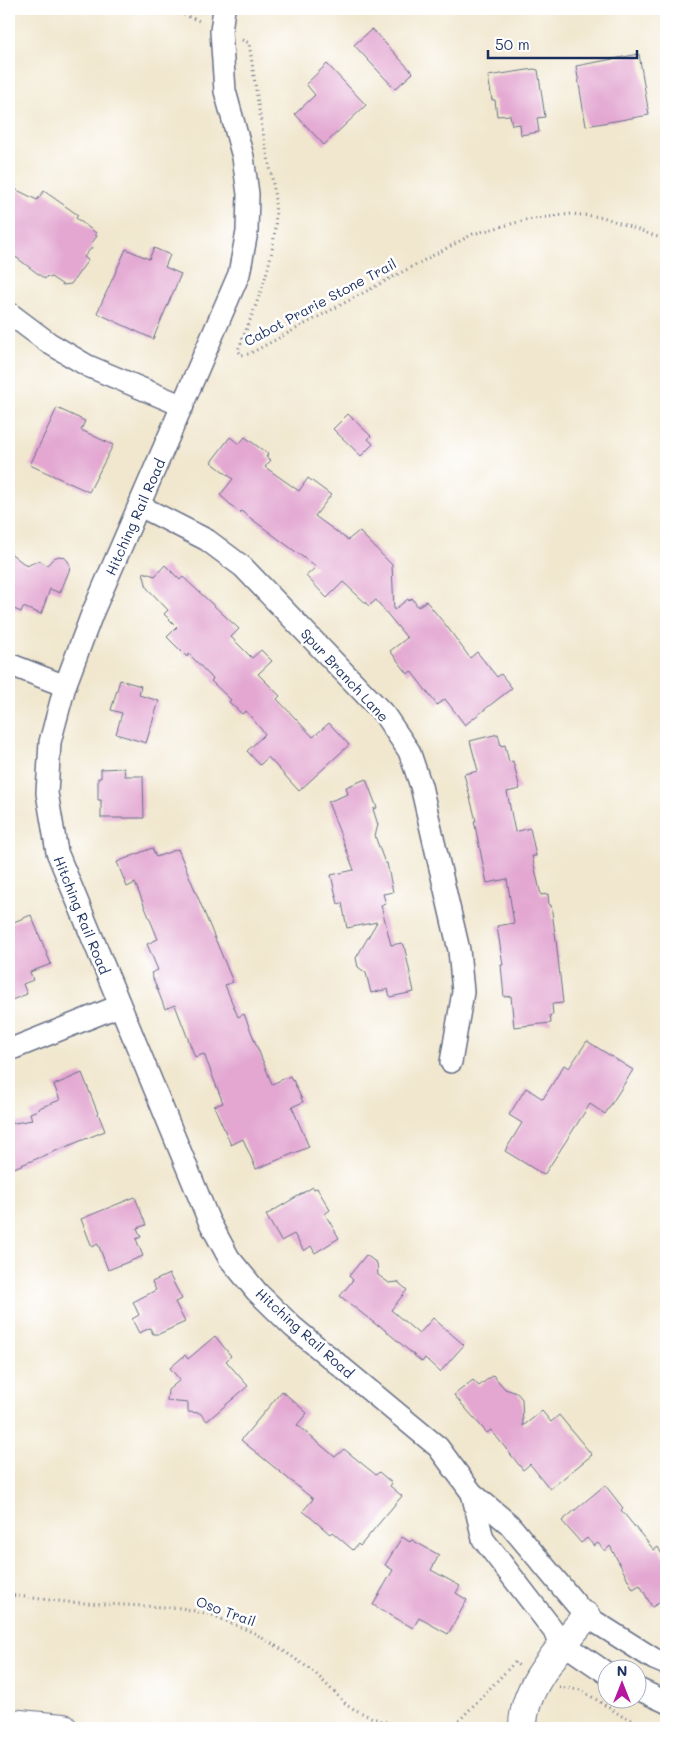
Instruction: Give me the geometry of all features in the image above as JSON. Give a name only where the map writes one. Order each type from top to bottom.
[{"type":"main road","points":[[523,1728],[523,1716],[528,1697],[537,1679],[586,1616]]},
{"type":"main road","points":[[9,1723],[63,1728]]},
{"type":"street","name":"Hitching Rail Road","points":[[224,9],[221,31],[225,91],[243,157],[248,194],[248,232],[239,274],[92,614],[65,686],[50,742],[47,794],[57,852],[209,1221],[229,1258],[257,1292],[293,1326],[438,1447],[472,1493],[509,1524],[586,1616],[654,1659],[666,1664]]},
{"type":"street","points":[[9,313],[49,343],[88,366],[183,406]]},
{"type":"street","name":"Spur Branch Lane","points":[[140,506],[207,540],[243,567],[384,714],[409,751],[421,786],[459,950],[462,992],[451,1062]]},
{"type":"street","points":[[9,664],[65,686]]},
{"type":"street","points":[[9,1050],[119,1006]]},
{"type":"street","name":"Hitching Rail Road","points":[[472,1493],[484,1539],[564,1644],[598,1667]]},
{"type":"street","points":[[648,1694],[666,1702]]},
{"type":"path","points":[[170,9],[200,21]]},
{"type":"path","name":"Cabot Prarie Stone Trail","points":[[239,38],[249,43],[273,182],[275,228],[270,262],[259,298],[238,350],[241,356],[256,350],[473,234],[526,220],[570,214],[603,217],[666,240]]},
{"type":"path","name":"Oso Trail","points":[[9,1595],[66,1602],[182,1608],[212,1615],[254,1633],[281,1649],[314,1672],[348,1706],[370,1717],[406,1728]]},
{"type":"path","points":[[452,1728],[515,1662],[525,1670]]},
{"type":"path","points":[[555,1687],[581,1690],[622,1716],[653,1728]]},
{"type":"building","points":[[372,29],[413,73],[395,89],[354,45]]},
{"type":"building","points":[[639,54],[649,115],[586,126],[576,66]]},
{"type":"building","points":[[327,64],[366,105],[324,145],[295,114],[315,95],[306,84]]},
{"type":"building","points":[[538,70],[545,117],[537,118],[539,132],[521,135],[520,124],[512,125],[510,115],[497,116],[495,100],[492,100],[488,76]]},
{"type":"building","points":[[9,186],[37,200],[44,191],[78,215],[76,218],[96,233],[95,235],[97,236],[91,244],[93,246],[84,257],[88,260],[71,284],[63,285],[47,276],[45,279],[9,252]]},
{"type":"building","points":[[154,248],[170,255],[165,267],[181,274],[153,339],[97,313],[126,249],[149,259]]},
{"type":"building","points":[[57,408],[85,421],[81,430],[113,445],[89,492],[30,465]]},
{"type":"building","points":[[348,414],[371,436],[368,439],[373,444],[361,456],[333,429]]},
{"type":"building","points":[[230,437],[239,444],[245,437],[268,454],[266,457],[271,460],[265,467],[299,491],[308,478],[331,495],[315,516],[348,540],[359,531],[392,565],[394,610],[408,599],[409,601],[412,598],[418,607],[426,601],[470,658],[477,652],[497,677],[501,674],[512,688],[465,725],[445,699],[437,705],[411,671],[408,674],[390,651],[407,638],[376,600],[369,606],[343,582],[327,598],[306,576],[316,567],[241,511],[240,513],[220,495],[233,479],[211,462]]},
{"type":"building","points":[[9,552],[27,566],[40,561],[47,565],[59,556],[64,557],[68,561],[69,571],[60,593],[50,589],[41,614],[23,607],[21,612],[9,607]]},
{"type":"building","points":[[165,565],[180,580],[183,577],[239,629],[231,637],[252,658],[261,650],[272,661],[258,674],[280,696],[277,699],[313,737],[329,723],[349,745],[299,791],[268,757],[260,765],[247,751],[265,734],[246,711],[242,714],[229,702],[231,700],[211,681],[213,679],[189,654],[187,657],[167,637],[177,627],[164,614],[168,610],[147,588],[143,572],[155,576]]},
{"type":"building","points":[[120,680],[141,686],[139,695],[159,701],[146,743],[116,734],[122,713],[111,710]]},
{"type":"building","points":[[498,734],[501,746],[505,745],[509,762],[513,761],[520,789],[507,792],[515,832],[530,828],[536,856],[532,856],[541,895],[548,894],[549,905],[551,905],[563,1003],[552,1004],[553,1015],[550,1015],[551,1023],[514,1027],[511,996],[504,997],[501,965],[503,965],[497,926],[514,923],[507,879],[487,883],[474,821],[476,821],[464,774],[478,771],[470,741]]},
{"type":"building","points":[[124,768],[125,776],[143,776],[144,818],[101,818],[101,800],[98,800],[98,778],[101,778],[101,769]]},
{"type":"building","points":[[366,779],[377,808],[373,809],[378,825],[375,836],[385,863],[387,863],[393,892],[383,894],[386,904],[381,905],[391,945],[402,943],[404,945],[414,992],[390,997],[388,989],[371,993],[366,973],[358,967],[356,958],[377,922],[347,928],[342,903],[338,904],[331,875],[354,870],[328,802],[348,794],[346,787]]},
{"type":"building","points":[[152,848],[156,857],[178,849],[233,982],[225,985],[238,1017],[244,1014],[272,1084],[290,1076],[293,1080],[303,1102],[292,1107],[309,1147],[256,1169],[243,1139],[231,1145],[214,1106],[223,1103],[204,1054],[195,1057],[175,1005],[165,1009],[151,973],[158,970],[147,944],[158,939],[135,883],[127,887],[117,862]]},
{"type":"building","points":[[31,915],[51,964],[30,972],[33,980],[23,984],[27,994],[9,1001],[9,924]]},
{"type":"building","points":[[587,1041],[633,1070],[605,1114],[590,1104],[544,1175],[505,1151],[522,1123],[509,1115],[526,1088],[543,1099],[564,1065],[569,1068]]},
{"type":"building","points":[[82,1073],[105,1131],[9,1170],[9,1124],[32,1120],[30,1113],[60,1100],[54,1085]]},
{"type":"building","points":[[313,1187],[314,1189],[317,1188],[330,1210],[325,1214],[339,1238],[315,1253],[311,1246],[304,1251],[294,1234],[281,1241],[266,1215]]},
{"type":"building","points":[[135,1197],[146,1225],[137,1228],[141,1237],[136,1239],[143,1256],[108,1270],[98,1244],[92,1247],[81,1219]]},
{"type":"building","points":[[366,1255],[377,1263],[378,1275],[389,1283],[398,1282],[407,1290],[391,1310],[419,1334],[433,1318],[464,1345],[440,1372],[425,1358],[422,1362],[379,1325],[340,1296],[353,1280],[349,1276]]},
{"type":"building","points":[[169,1274],[182,1299],[175,1302],[185,1322],[159,1334],[153,1334],[150,1328],[139,1333],[132,1319],[139,1315],[133,1302],[156,1290],[152,1282]]},
{"type":"building","points":[[215,1336],[231,1356],[226,1361],[248,1386],[207,1421],[200,1413],[188,1412],[188,1403],[167,1401],[168,1390],[180,1380],[170,1368],[185,1355],[188,1359]]},
{"type":"building","points":[[493,1375],[505,1389],[517,1393],[522,1399],[523,1426],[542,1411],[551,1422],[559,1415],[592,1455],[550,1489],[530,1464],[523,1470],[491,1430],[487,1433],[454,1395],[473,1380],[479,1386]]},
{"type":"building","points":[[282,1391],[307,1413],[297,1425],[335,1457],[344,1449],[376,1475],[379,1472],[392,1483],[390,1486],[402,1496],[360,1546],[358,1544],[353,1550],[332,1532],[330,1534],[303,1511],[313,1499],[241,1440]]},
{"type":"building","points":[[605,1485],[623,1508],[621,1510],[654,1550],[658,1547],[666,1562],[666,1599],[652,1607],[640,1585],[633,1589],[610,1546],[605,1551],[598,1543],[594,1546],[587,1538],[581,1543],[562,1521]]},
{"type":"building","points":[[402,1537],[410,1542],[412,1540],[439,1555],[431,1570],[460,1586],[456,1593],[467,1600],[448,1634],[419,1618],[413,1628],[373,1605],[393,1570],[385,1565]]}]
